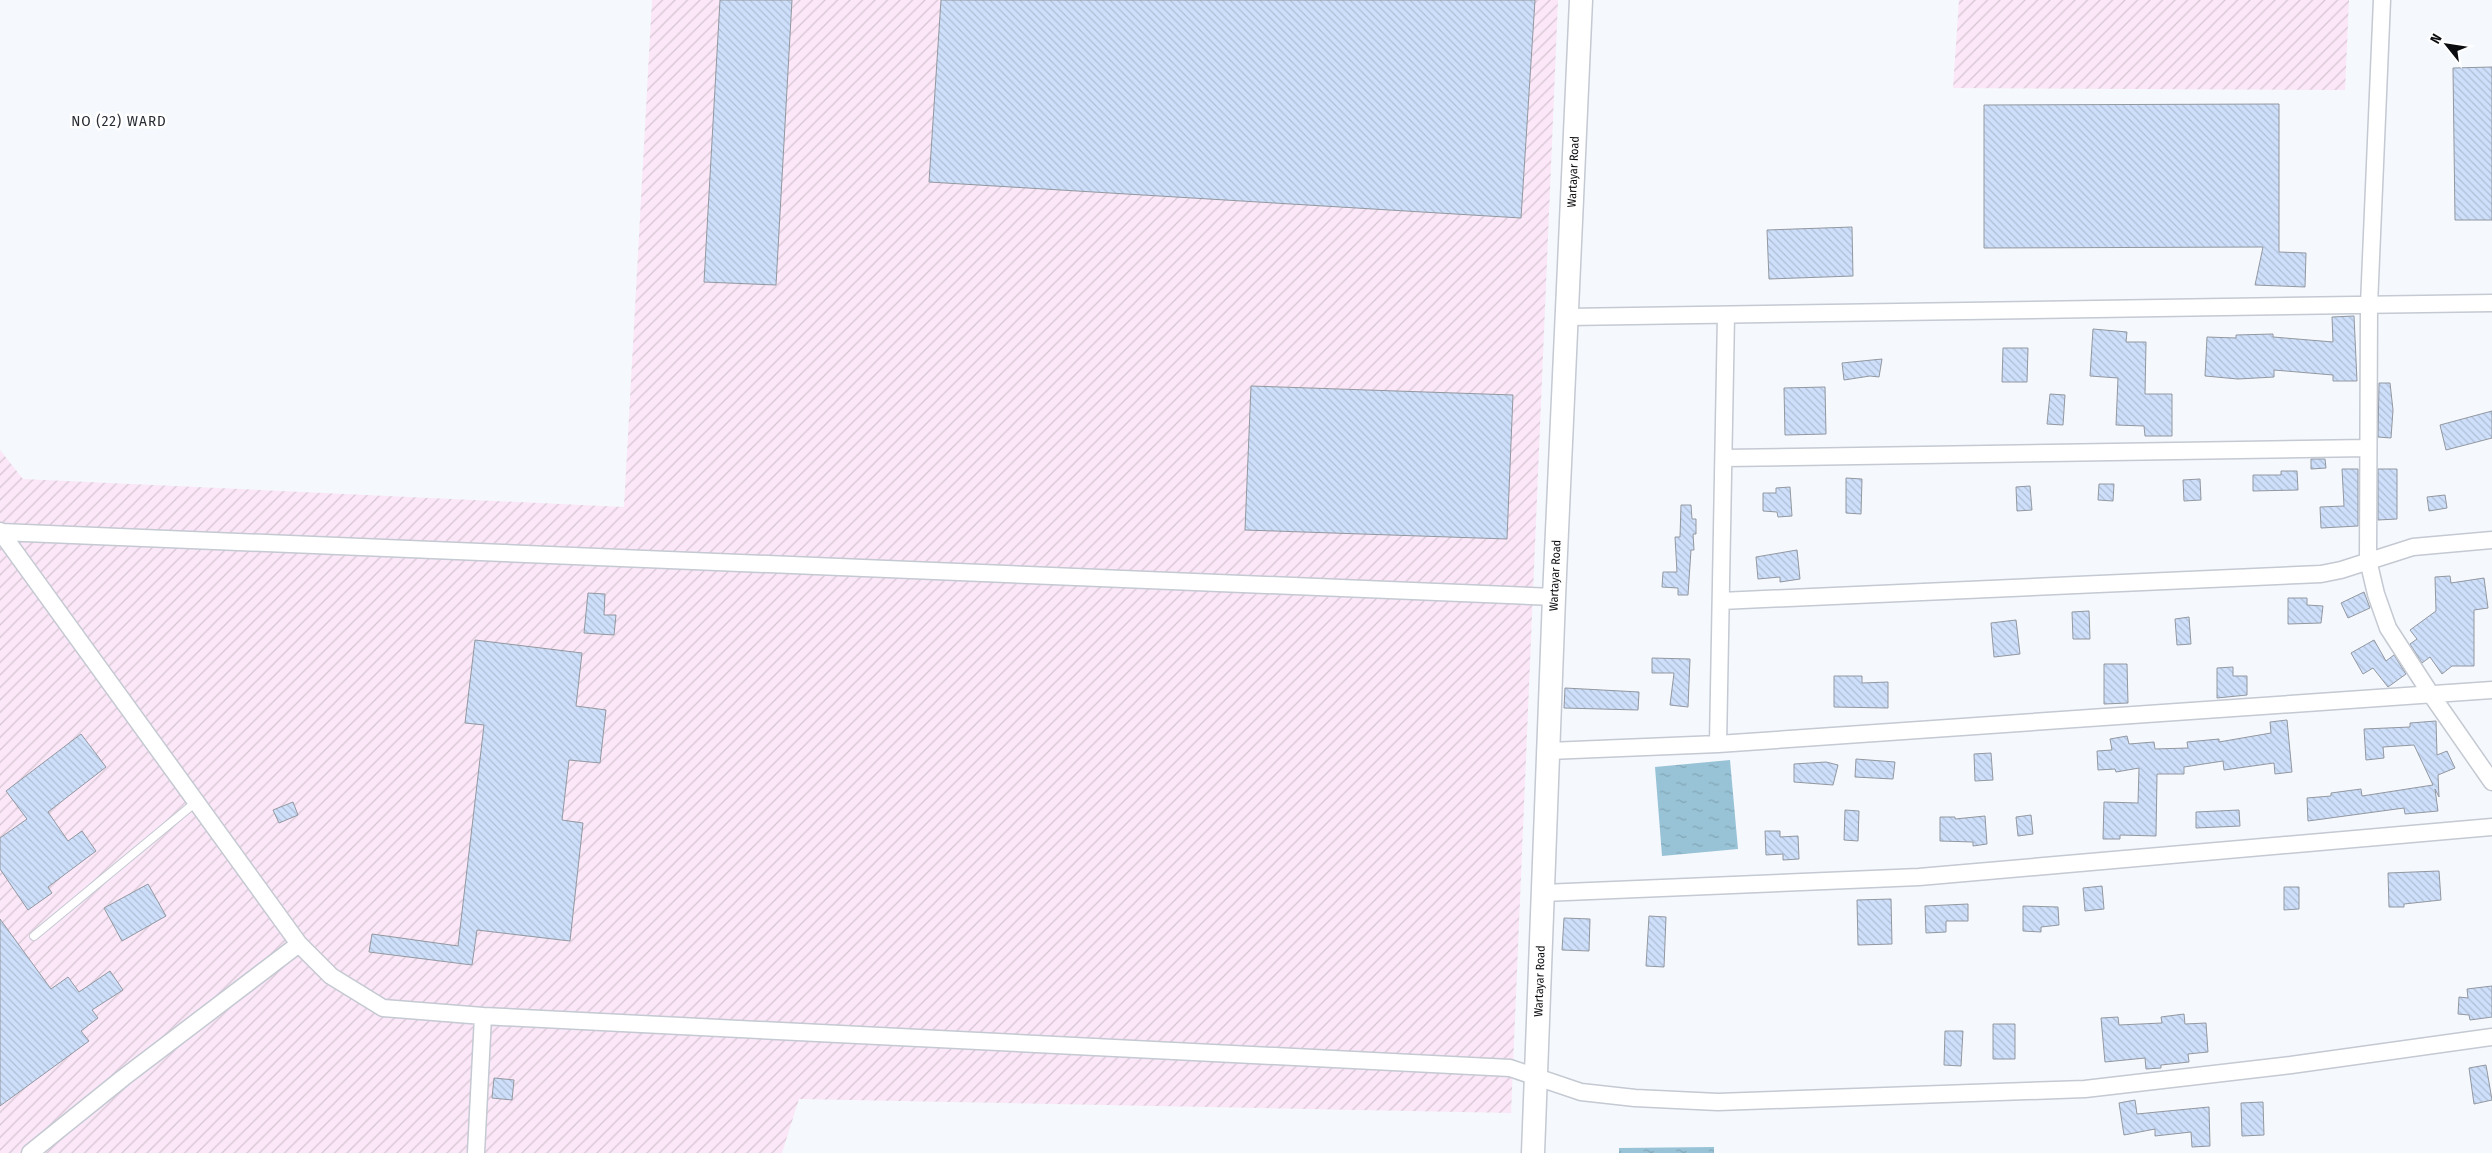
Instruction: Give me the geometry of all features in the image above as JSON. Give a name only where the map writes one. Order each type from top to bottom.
[{"type":"street","name":"Wartayar Road","points":[[1533,1153],[1554,597],[1581,0]]},
{"type":"street","points":[[2382,0],[2369,305],[2368,560],[2376,594],[2388,628],[2430,693],[2492,782]]},
{"type":"street","points":[[1567,317],[2492,303]]},
{"type":"street","points":[[1718,744],[1726,315]]},
{"type":"street","points":[[1724,458],[2368,448]]},
{"type":"street","points":[[0,532],[1554,597]]},
{"type":"street","points":[[0,532],[299,944],[330,976],[383,1008],[483,1016],[1510,1068],[1581,1092],[1635,1098],[1718,1102],[2085,1089],[2291,1065],[2492,1037]]},
{"type":"street","points":[[1721,601],[2321,574],[2341,570],[2413,547],[2492,540]]},
{"type":"street","points":[[1548,751],[1718,744],[2492,690]]},
{"type":"street","points":[[1543,893],[1919,877],[2492,827]]},
{"type":"street","points":[[30,1153],[123,1078],[299,944]]},
{"type":"street","points":[[476,1153],[483,1016]]},
{"type":"lane","points":[[34,936],[196,802]]},
{"type":"shaded area","points":[[652,0],[1558,0],[1511,1113],[799,1099],[782,1153],[0,1153],[0,450],[23,479],[624,507]]},
{"type":"shaded area","points":[[1959,0],[2349,0],[2345,90],[1953,88]]},
{"type":"water","points":[[1730,760],[1738,849],[1662,856],[1655,767]]},
{"type":"water","points":[[1714,1147],[1714,1153],[1619,1153],[1619,1148]]},
{"type":"building","points":[[720,0],[792,0],[776,285],[704,282]]},
{"type":"building","points":[[941,0],[1535,0],[1521,218],[929,182]]},
{"type":"building","points":[[2492,67],[2492,220],[2455,220],[2453,68]]},
{"type":"building","points":[[2279,104],[2279,252],[2306,253],[2305,287],[2255,285],[2263,247],[1984,248],[1984,105]]},
{"type":"building","points":[[1852,227],[1853,276],[1769,279],[1767,230]]},
{"type":"building","points":[[2354,316],[2357,381],[2333,381],[2333,375],[2274,370],[2274,377],[2238,379],[2205,376],[2207,337],[2236,338],[2236,335],[2273,334],[2273,337],[2333,342],[2332,317]]},
{"type":"building","points":[[2093,329],[2127,332],[2126,342],[2146,342],[2145,394],[2172,394],[2172,436],[2145,436],[2144,426],[2116,425],[2118,378],[2090,376]]},
{"type":"building","points":[[2003,348],[2028,348],[2027,382],[2002,382]]},
{"type":"building","points":[[1882,359],[1879,377],[1870,376],[1844,380],[1842,363]]},
{"type":"building","points":[[2379,383],[2390,383],[2393,410],[2391,438],[2378,437]]},
{"type":"building","points":[[1251,386],[1513,395],[1507,539],[1245,530]]},
{"type":"building","points":[[1825,387],[1826,434],[1785,435],[1784,388]]},
{"type":"building","points":[[2050,394],[2065,395],[2063,425],[2047,424]]},
{"type":"building","points":[[2492,411],[2492,438],[2446,450],[2440,425]]},
{"type":"building","points":[[2311,459],[2325,459],[2326,468],[2311,469]]},
{"type":"building","points":[[2342,469],[2358,469],[2358,526],[2321,528],[2320,507],[2344,506]]},
{"type":"building","points":[[2378,469],[2397,469],[2397,519],[2378,520]]},
{"type":"building","points":[[2281,471],[2297,471],[2298,490],[2253,491],[2253,475],[2281,475]]},
{"type":"building","points":[[1846,478],[1862,479],[1861,514],[1846,513]]},
{"type":"building","points":[[2200,479],[2201,500],[2184,501],[2183,480]]},
{"type":"building","points":[[2099,484],[2114,484],[2113,501],[2098,500]]},
{"type":"building","points":[[2030,486],[2032,510],[2017,511],[2016,487]]},
{"type":"building","points":[[1790,487],[1792,516],[1778,517],[1777,512],[1763,511],[1763,493],[1776,493],[1776,488]]},
{"type":"building","points":[[2445,495],[2447,508],[2429,511],[2427,497]]},
{"type":"building","points":[[1681,505],[1691,505],[1692,519],[1696,519],[1696,534],[1693,534],[1694,550],[1691,550],[1688,595],[1678,595],[1678,588],[1662,587],[1663,572],[1677,572],[1675,537],[1680,537]]},
{"type":"building","points":[[1797,550],[1800,579],[1780,582],[1780,577],[1758,579],[1756,557]]},
{"type":"building","points":[[2450,576],[2451,583],[2484,578],[2488,608],[2474,610],[2474,666],[2452,666],[2442,674],[2430,657],[2422,663],[2410,644],[2417,639],[2410,630],[2436,611],[2435,577]]},
{"type":"building","points":[[2364,592],[2370,608],[2348,618],[2341,603]]},
{"type":"building","points":[[588,593],[605,594],[604,615],[616,615],[614,635],[584,633]]},
{"type":"building","points":[[2288,598],[2307,598],[2307,605],[2323,606],[2321,623],[2288,624]]},
{"type":"building","points":[[2089,611],[2090,639],[2073,639],[2072,612]]},
{"type":"building","points":[[2189,617],[2191,644],[2177,645],[2175,619]]},
{"type":"building","points":[[2016,620],[2020,654],[1994,657],[1991,623]]},
{"type":"building","points":[[475,640],[582,653],[576,706],[606,710],[600,763],[569,760],[562,820],[583,823],[570,941],[477,930],[472,965],[369,952],[372,934],[458,946],[484,725],[465,723]]},
{"type":"building","points":[[2374,640],[2386,661],[2394,655],[2406,674],[2388,687],[2373,668],[2363,674],[2351,653]]},
{"type":"building","points":[[1652,658],[1690,659],[1688,707],[1670,705],[1674,673],[1652,673]]},
{"type":"building","points":[[2104,664],[2127,664],[2128,703],[2104,704]]},
{"type":"building","points":[[2233,667],[2233,676],[2247,676],[2247,695],[2217,698],[2217,668]]},
{"type":"building","points":[[1834,676],[1862,676],[1862,683],[1888,682],[1888,708],[1834,707]]},
{"type":"building","points":[[1565,688],[1639,692],[1638,710],[1564,708]]},
{"type":"building","points":[[2287,720],[2292,772],[2275,774],[2274,763],[2224,770],[2223,761],[2184,767],[2184,774],[2157,774],[2156,836],[2120,835],[2120,839],[2103,839],[2104,802],[2138,803],[2139,768],[2116,772],[2115,769],[2098,770],[2097,751],[2112,750],[2110,739],[2127,736],[2129,744],[2154,742],[2155,749],[2188,748],[2187,742],[2219,739],[2219,742],[2271,733],[2270,722]]},
{"type":"building","points":[[2436,721],[2437,755],[2447,751],[2455,768],[2438,775],[2439,797],[2435,789],[2438,811],[2405,814],[2404,808],[2308,821],[2307,798],[2331,796],[2331,793],[2361,789],[2362,796],[2433,785],[2414,745],[2383,747],[2384,758],[2366,760],[2364,729],[2410,727],[2410,723]]},
{"type":"building","points":[[81,734],[106,767],[48,812],[68,841],[82,831],[96,851],[48,887],[52,893],[28,910],[0,869],[0,838],[27,819],[6,791]]},
{"type":"building","points":[[1991,753],[1993,780],[1975,781],[1974,754]]},
{"type":"building","points":[[1856,759],[1895,762],[1893,779],[1855,777]]},
{"type":"building","points":[[1826,762],[1838,765],[1833,785],[1794,782],[1794,764]]},
{"type":"building","points":[[293,802],[298,815],[279,823],[273,810]]},
{"type":"building","points":[[1845,810],[1859,811],[1858,841],[1844,840]]},
{"type":"building","points":[[2239,810],[2240,826],[2196,828],[2196,812]]},
{"type":"building","points":[[2031,815],[2033,834],[2018,836],[2016,817]]},
{"type":"building","points":[[1985,816],[1987,844],[1973,846],[1973,842],[1940,841],[1940,817],[1955,817],[1955,819]]},
{"type":"building","points":[[1765,831],[1780,831],[1780,837],[1798,836],[1799,859],[1783,860],[1783,854],[1766,855]]},
{"type":"building","points":[[2439,871],[2441,900],[2404,904],[2404,907],[2389,907],[2388,873]]},
{"type":"building","points":[[148,884],[166,916],[122,941],[104,908]]},
{"type":"building","points":[[2102,886],[2104,909],[2085,911],[2083,888]]},
{"type":"building","points":[[2284,887],[2299,887],[2299,909],[2284,910]]},
{"type":"building","points":[[1891,899],[1892,944],[1858,945],[1857,900]]},
{"type":"building","points":[[1968,904],[1968,921],[1946,921],[1946,932],[1926,933],[1925,906]]},
{"type":"building","points":[[2023,906],[2058,907],[2059,925],[2041,927],[2041,932],[2023,931]]},
{"type":"building","points":[[1649,916],[1666,917],[1664,967],[1646,966]]},
{"type":"building","points":[[1564,918],[1590,919],[1589,951],[1562,950]]},
{"type":"building","points":[[0,919],[51,989],[68,977],[79,992],[110,971],[123,990],[92,1010],[98,1018],[81,1031],[89,1041],[0,1106]]},
{"type":"building","points":[[2492,986],[2492,1017],[2470,1020],[2469,1015],[2458,1014],[2459,997],[2468,998],[2467,989]]},
{"type":"building","points":[[2184,1014],[2185,1024],[2206,1023],[2208,1052],[2188,1054],[2189,1062],[2161,1065],[2161,1068],[2146,1069],[2145,1058],[2105,1062],[2101,1018],[2118,1017],[2119,1025],[2162,1023],[2161,1017]]},
{"type":"building","points":[[1993,1024],[2015,1024],[2015,1059],[1993,1059]]},
{"type":"building","points":[[1945,1031],[1963,1031],[1961,1066],[1944,1065]]},
{"type":"building","points":[[2486,1065],[2492,1100],[2474,1104],[2469,1068]]},
{"type":"building","points":[[494,1078],[514,1080],[512,1100],[492,1098]]},
{"type":"building","points":[[2135,1100],[2137,1114],[2209,1107],[2210,1146],[2192,1147],[2191,1132],[2155,1136],[2155,1129],[2124,1135],[2119,1103]]},
{"type":"building","points":[[2263,1102],[2264,1135],[2242,1136],[2241,1103]]},
{"type":"district","name":"NO (22) WARD","points":[[119,121]]}]
